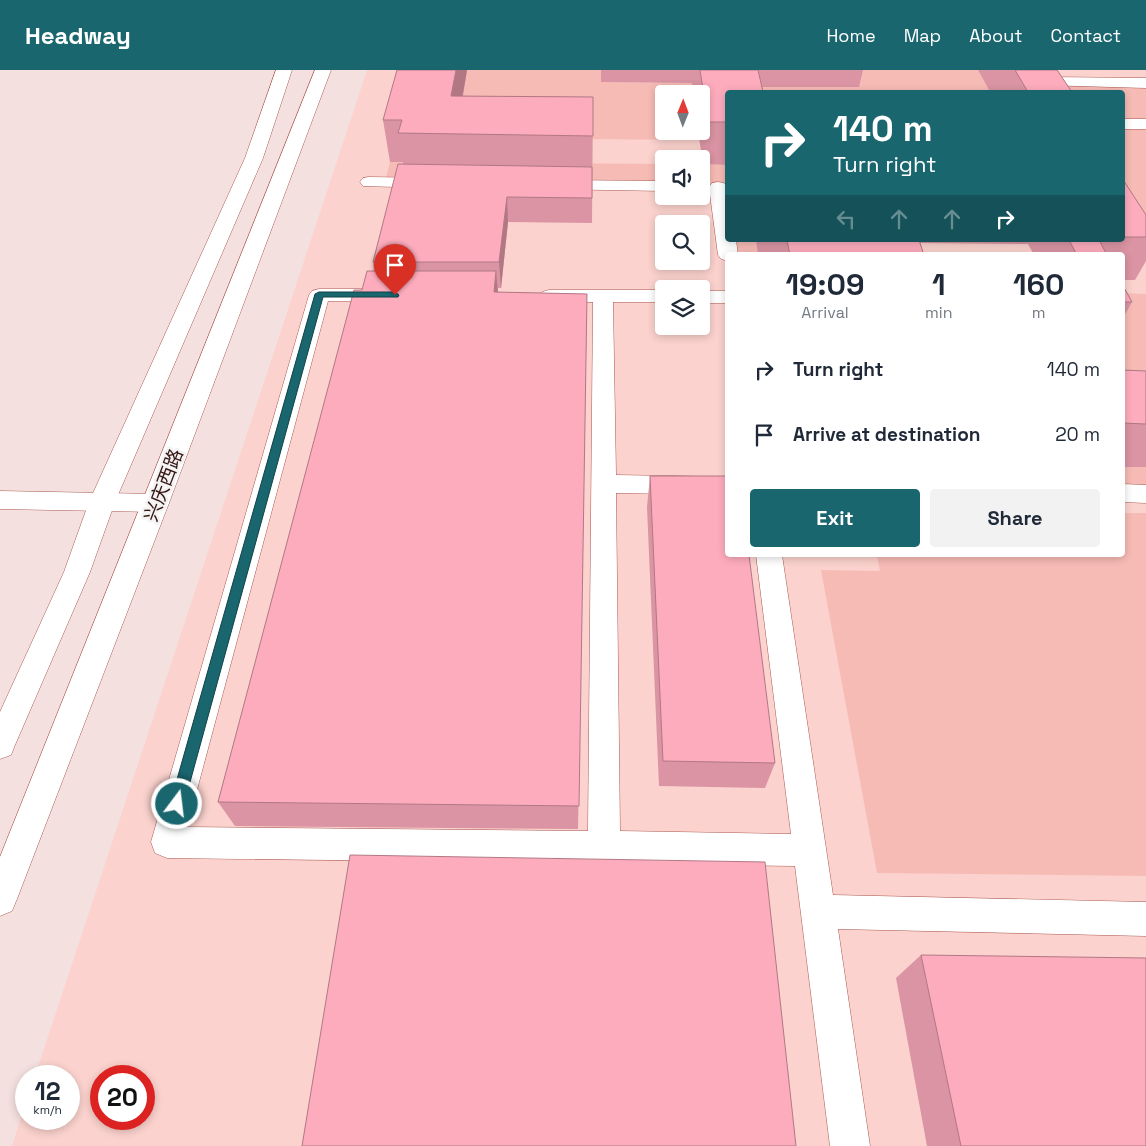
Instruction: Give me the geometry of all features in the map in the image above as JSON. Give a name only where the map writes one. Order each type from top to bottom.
[{"type":"main road","points":[[0,745],[77,572],[102,502],[254,158],[284,70]]},
{"type":"main road","name":"兴庆西路","points":[[0,899],[156,503],[323,70]]},
{"type":"main road","points":[[1048,81],[1146,83]]},
{"type":"main road","points":[[1125,124],[1146,124]]},
{"type":"main road","points":[[369,182],[443,183]]},
{"type":"main road","points":[[539,184],[655,186]]},
{"type":"main road","points":[[716,187],[725,238]]},
{"type":"main road","points":[[417,295],[319,294],[166,842],[808,850]]},
{"type":"main road","points":[[524,296],[655,296]]},
{"type":"main road","points":[[603,296],[604,847]]},
{"type":"main road","points":[[710,297],[725,297]]},
{"type":"main road","points":[[604,484],[725,486]]},
{"type":"main road","points":[[1125,493],[1146,494]]},
{"type":"main road","points":[[0,500],[156,503]]},
{"type":"main road","points":[[769,557],[850,1146]]},
{"type":"main road","points":[[818,912],[1146,919]]},
{"type":"shaded area","points":[[367,70],[1146,70],[1146,1146],[12,1146],[17,1130],[80,1130],[80,1065],[39,1065]]},
{"type":"shaded area","points":[[467,70],[601,70],[601,82],[692,83],[692,85],[655,85],[655,140],[455,138]]},
{"type":"shaded area","points":[[853,70],[978,70],[989,90],[747,90],[746,86],[859,87]]},
{"type":"shaded area","points":[[1048,82],[1146,83],[1146,242],[1125,208],[1125,90],[1053,90]]},
{"type":"shaded area","points":[[390,162],[655,164],[655,185],[385,182]]},
{"type":"shaded area","points":[[710,164],[725,165],[725,186],[710,186]]},
{"type":"shaded area","points":[[718,187],[725,187],[725,235]]},
{"type":"shaded area","points":[[726,242],[756,242],[758,252],[728,252]]},
{"type":"shaded area","points":[[1125,293],[1146,294],[1146,488],[1125,488]]},
{"type":"shaded area","points":[[1125,513],[1146,513],[1146,876],[877,873],[821,570],[880,571],[877,557],[1125,557]]},
{"type":"building","points":[[397,70],[456,70],[451,96],[593,97],[593,136],[398,133],[402,120],[383,120]]},
{"type":"building","points":[[700,70],[758,70],[763,90],[725,90],[725,122],[710,122],[710,85],[702,85]]},
{"type":"building","points":[[1015,70],[1057,70],[1071,90],[1027,90]]},
{"type":"building","points":[[398,164],[592,167],[592,198],[507,197],[499,262],[373,262]]},
{"type":"building","points":[[1125,183],[1146,215],[1146,237],[1125,237]]},
{"type":"building","points":[[787,242],[920,242],[923,252],[789,252]]},
{"type":"building","points":[[1070,242],[1100,242],[1105,252],[1075,252]]},
{"type":"building","points":[[367,271],[496,271],[494,292],[587,294],[579,806],[218,802],[354,290],[362,290]]},
{"type":"building","points":[[1125,289],[1132,302],[1125,302]]},
{"type":"building","points":[[1125,370],[1146,371],[1146,424],[1125,423]]},
{"type":"building","points":[[650,476],[725,476],[725,557],[749,557],[775,763],[663,761]]},
{"type":"building","points":[[350,855],[765,862],[796,1146],[302,1146]]},
{"type":"building","points":[[921,955],[1146,958],[1146,1146],[961,1146]]},
{"type":"route","points":[[177,804],[319,294],[395,295]]}]
